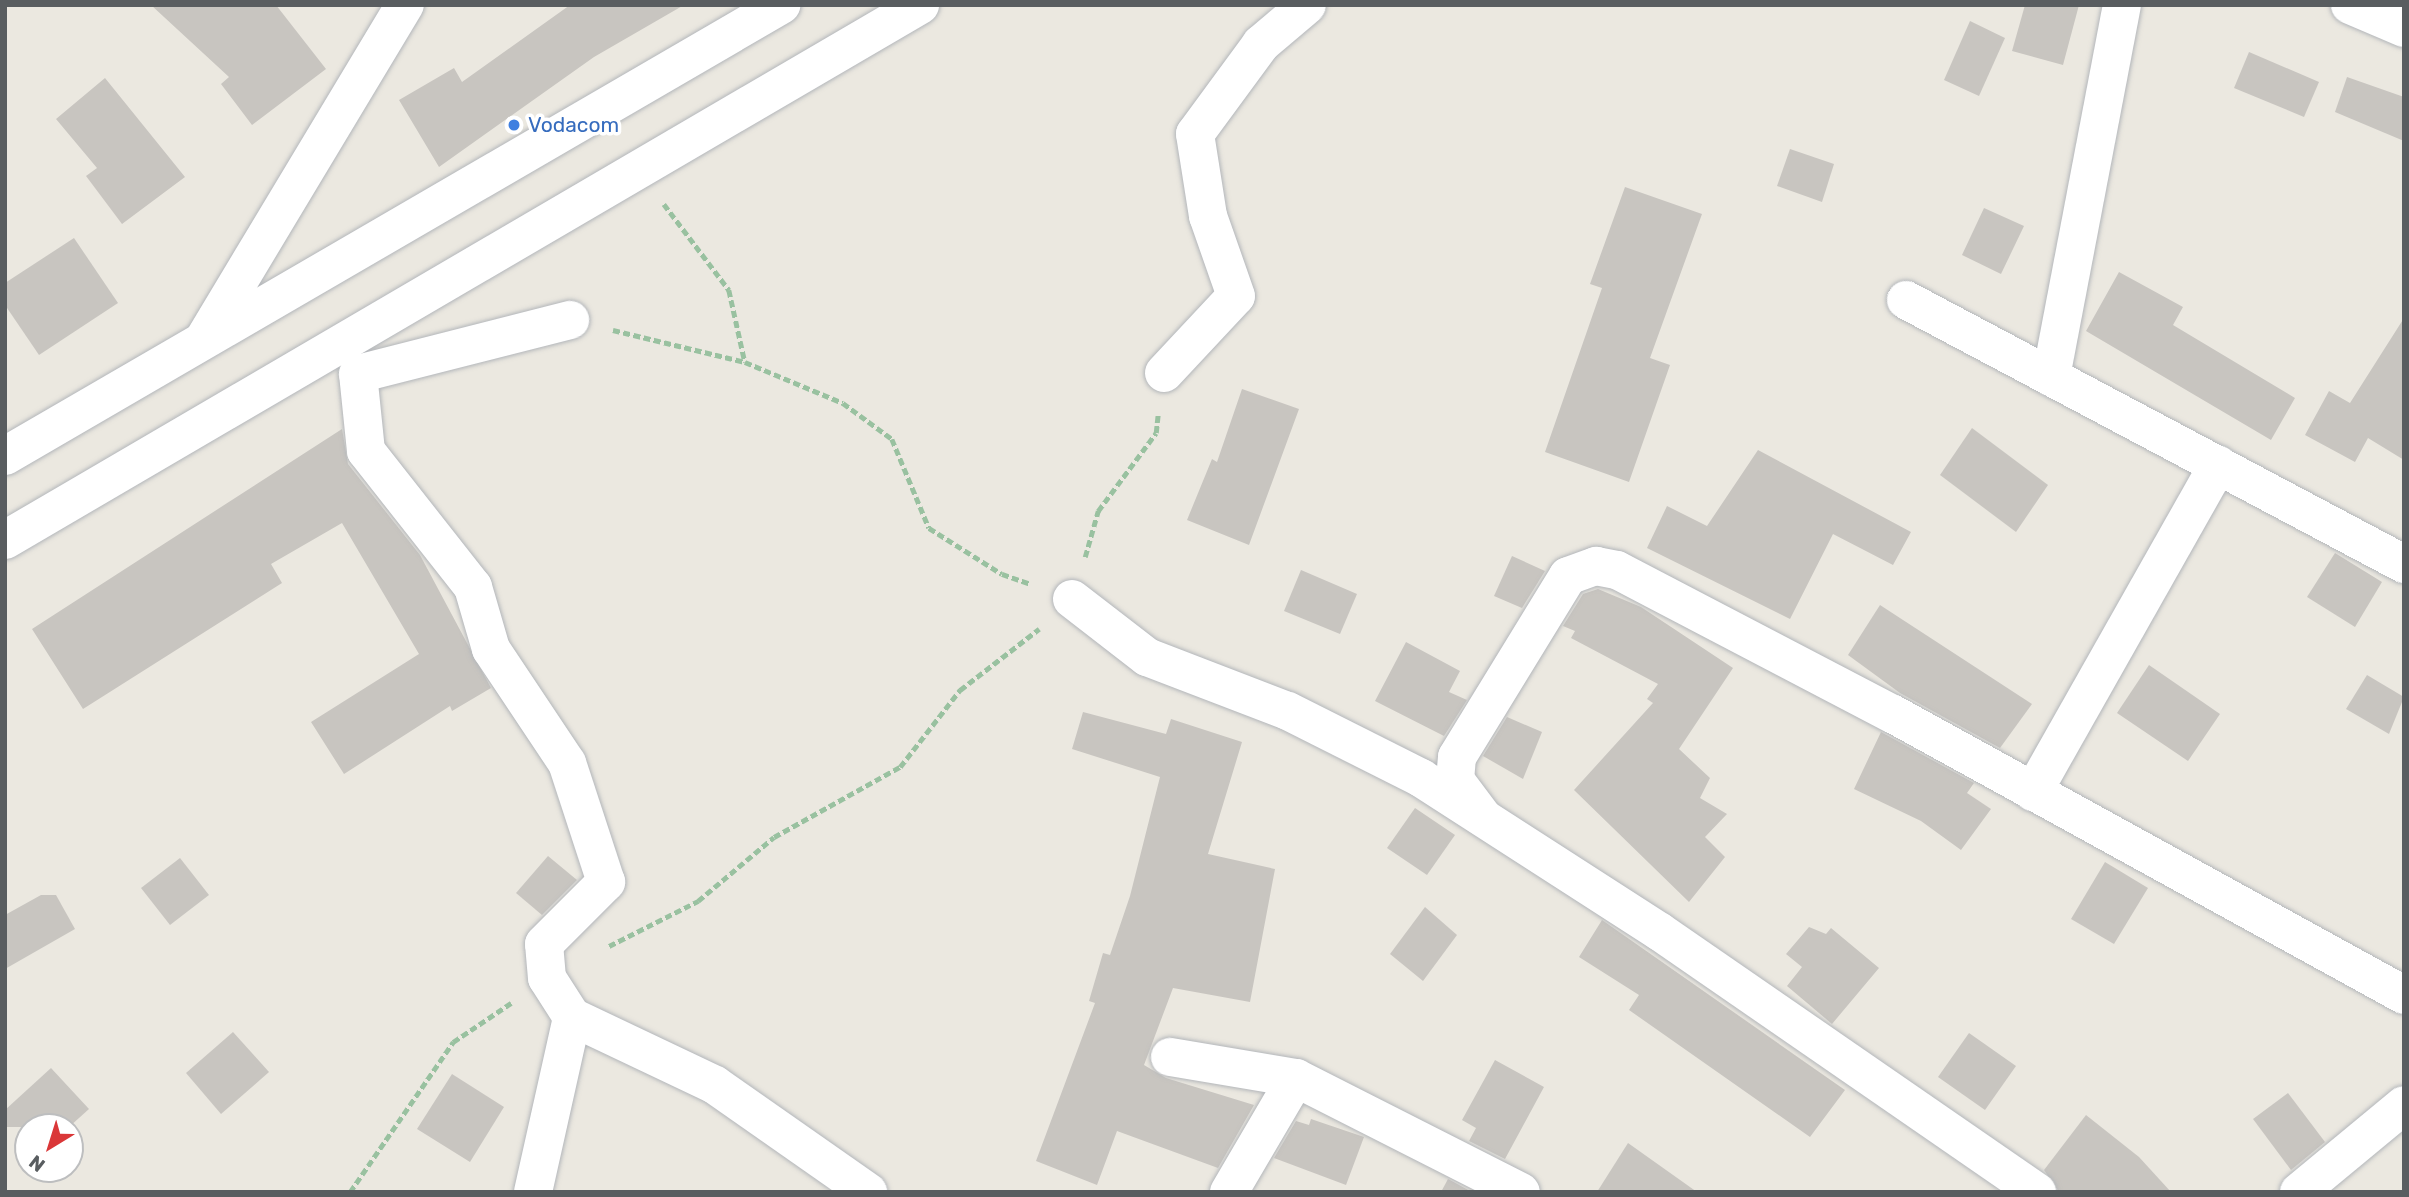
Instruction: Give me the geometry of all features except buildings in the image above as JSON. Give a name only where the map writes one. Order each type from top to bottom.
[{"type":"street","points":[[202,342],[405,5]]},
{"type":"street","points":[[5,456],[781,5]]},
{"type":"street","points":[[5,540],[920,5]]},
{"type":"street","points":[[1164,373],[1236,296],[1208,216],[1195,134],[1261,44],[1307,5]]},
{"type":"street","points":[[2051,376],[2122,5]]},
{"type":"street","points":[[2350,5],[2404,27]]},
{"type":"street","points":[[1906,300],[2404,564]]},
{"type":"street","points":[[570,320],[358,374],[366,452],[473,587],[491,649],[567,763],[606,882],[544,944],[547,978],[572,1017],[715,1085],[868,1192]]},
{"type":"street","points":[[2033,792],[2218,465]]},
{"type":"street","points":[[1482,816],[1455,780],[1457,757],[1569,576],[1596,566],[1617,570],[2033,792],[2404,995]]},
{"type":"street","points":[[1072,599],[1147,657],[1288,711],[1482,816],[2036,1192]]},
{"type":"street","points":[[533,1192],[572,1017]]},
{"type":"street","points":[[1170,1057],[1296,1078],[1521,1192]]},
{"type":"street","points":[[1229,1192],[1296,1078]]},
{"type":"street","points":[[2300,1192],[2404,1105]]},
{"type":"path","points":[[637,169],[729,290],[745,362]]},
{"type":"path","points":[[570,320],[745,362],[843,403],[892,439],[929,528],[1002,574],[1072,599]]},
{"type":"path","points":[[350,1192],[453,1042],[547,978],[698,901],[774,837],[900,767],[960,690],[1000,664],[1072,599],[1098,511],[1156,433],[1164,373]]},
{"type":"place","name":"Vodacom","points":[[514,125]]}]
